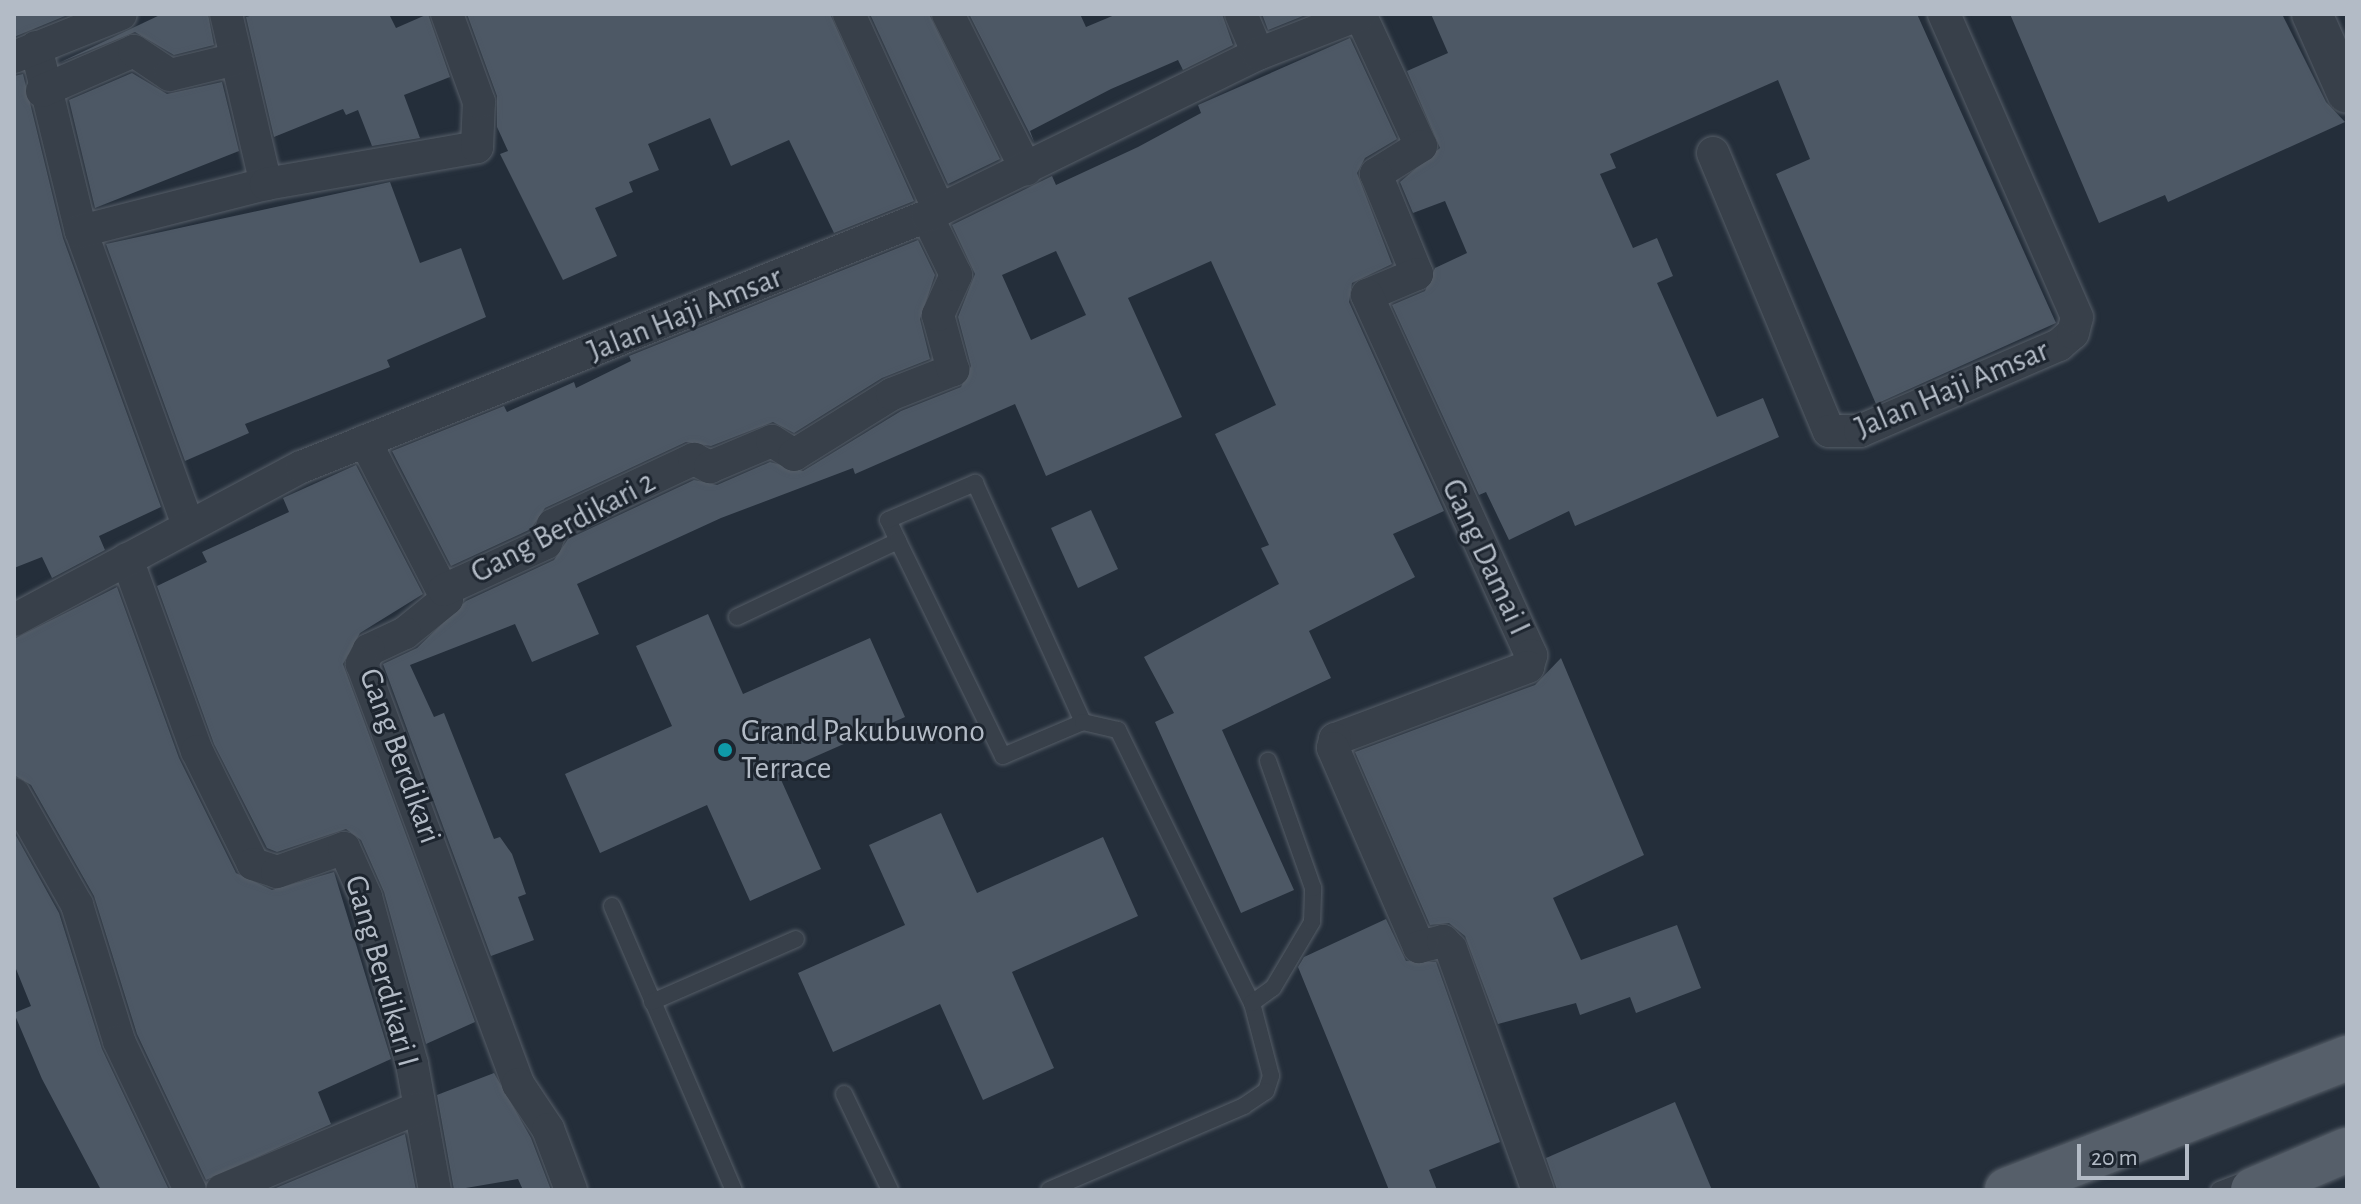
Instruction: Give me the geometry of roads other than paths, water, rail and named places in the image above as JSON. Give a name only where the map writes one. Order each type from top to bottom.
[{"type":"main road","points":[[2007,1190],[2347,1058]]},
{"type":"main road","points":[[2253,1190],[2347,1150]]},
{"type":"street","points":[[121,14],[25,52],[42,91],[81,231],[188,525]]},
{"type":"street","points":[[226,14],[266,184]]},
{"type":"street","points":[[81,231],[266,184],[477,147],[479,102],[447,14]]},
{"type":"street","points":[[849,14],[933,213]]},
{"type":"street","points":[[948,14],[1026,169]]},
{"type":"street","points":[[1241,14],[1258,54]]},
{"type":"street","name":"Jalan Haji Amsar","points":[[14,620],[188,525],[365,441],[933,213],[1258,54],[1360,14]]},
{"type":"street","name":"Gang Damai I","points":[[1360,14],[1421,146],[1376,174],[1417,274],[1367,295],[1531,655],[1528,667],[1335,739],[1333,748],[1419,947],[1443,941],[1451,949],[1538,1190]]},
{"type":"street","name":"Jalan Haji Amsar","points":[[1713,153],[1829,431],[1860,431],[2059,345],[2073,333],[2077,317],[1944,14]]},
{"type":"street","points":[[2312,14],[2347,93]]},
{"type":"street","points":[[42,91],[123,53],[134,51],[170,75],[236,59]]},
{"type":"street","name":"Gang Berdikari 2","points":[[444,590],[546,543],[553,525],[694,459],[710,467],[772,441],[794,455],[892,394],[953,370],[938,315],[956,275],[933,213]]},
{"type":"street","points":[[365,441],[444,590]]},
{"type":"street","name":"Gang Berdikari I","points":[[127,559],[197,751],[253,864],[277,872],[344,848],[370,911],[435,1190]]},
{"type":"street","name":"Gang Berdikari","points":[[444,590],[444,603],[369,650],[362,664],[499,1028],[571,1190]]},
{"type":"street","points":[[14,794],[77,905],[114,1030],[190,1190]]},
{"type":"street","points":[[222,1190],[418,1108]]},
{"type":"lane","points":[[1049,1190],[1266,1091],[1271,1076],[1252,1003],[1118,730],[1083,722],[1003,756],[888,520],[975,483],[1083,722]]},
{"type":"lane","points":[[737,617],[898,541]]},
{"type":"lane","points":[[1252,1003],[1273,988],[1312,922],[1313,888],[1268,761]]},
{"type":"lane","points":[[612,906],[734,1190]]},
{"type":"lane","points":[[652,1002],[796,939]]},
{"type":"lane","points":[[2082,1182],[2347,1070]]},
{"type":"lane","points":[[844,1094],[890,1190]]},
{"type":"lane","points":[[2219,1190],[2347,1139]]},
{"type":"place","name":"Grand Pakubuwono Terrace","points":[[725,750]]}]
